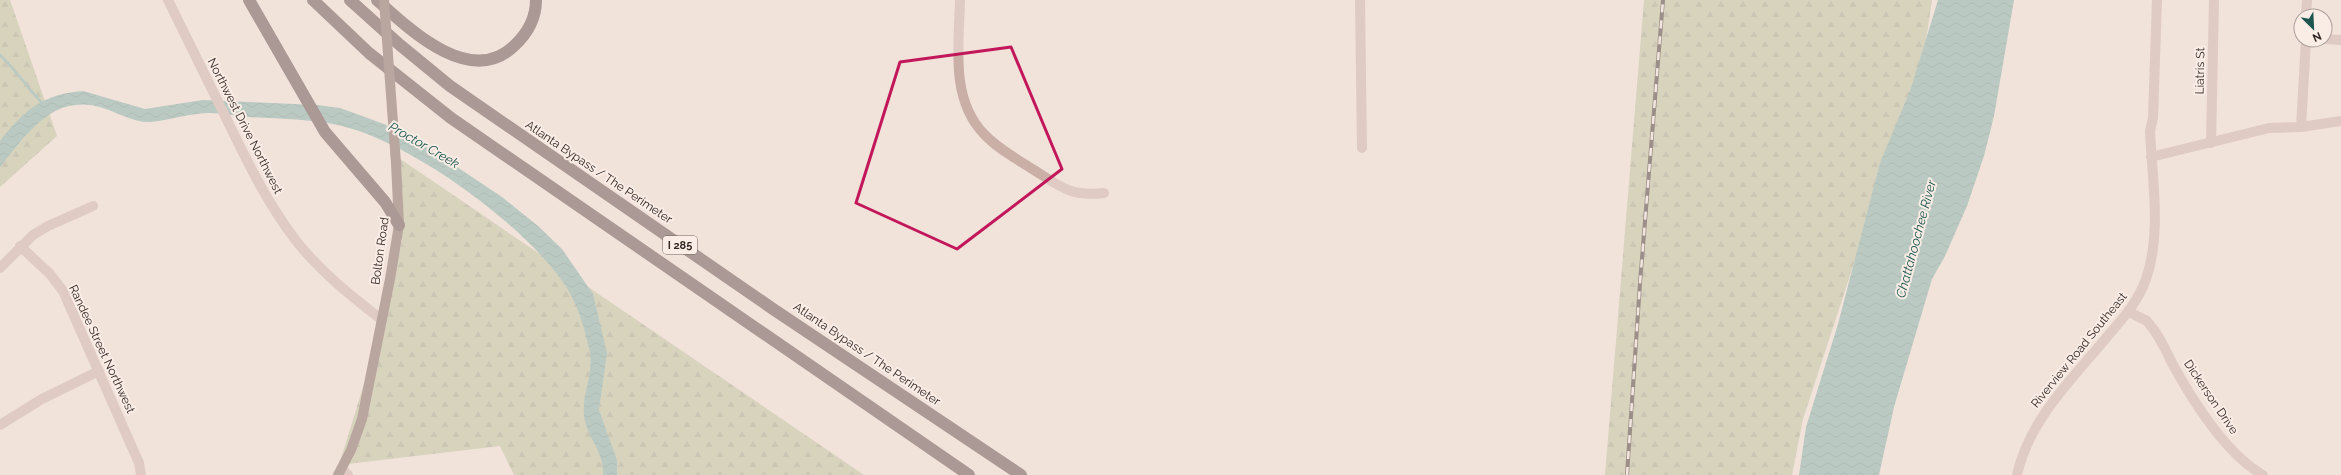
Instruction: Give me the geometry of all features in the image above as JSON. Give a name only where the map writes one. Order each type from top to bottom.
[{"type":"highway","points":[[249,0],[293,78],[326,132],[345,158],[385,202],[399,225]]},
{"type":"highway","name":"I 285","points":[[313,0],[369,53],[451,118],[968,475]]},
{"type":"highway","name":"Atlanta Bypass / The Perimeter","points":[[350,0],[445,82],[496,119],[1021,475]]},
{"type":"highway","points":[[377,0],[408,29],[428,43],[458,57],[474,59],[490,58],[503,53],[522,39],[533,19],[536,0]]},
{"type":"main road","name":"Bolton Road","points":[[343,473],[362,418],[399,225],[384,0]]},
{"type":"street","name":"Northwest Drive Northwest","points":[[168,0],[257,183],[298,244],[344,290],[382,320]]},
{"type":"street","points":[[960,0],[959,70],[961,89],[973,120],[997,146],[1068,191],[1086,195],[1104,193]]},
{"type":"street","points":[[1360,0],[1362,148]]},
{"type":"street","name":"Riverview Road Southeast","points":[[2017,475],[2028,441],[2038,422],[2066,386],[2129,312],[2140,295],[2151,259],[2154,228],[2150,131],[2153,118],[2157,0]]},
{"type":"street","name":"Liatris St","points":[[2211,143],[2214,0]]},
{"type":"street","points":[[2301,127],[2306,48]]},
{"type":"street","points":[[2151,156],[2211,143],[2269,128],[2301,127],[2341,121]]},
{"type":"street","points":[[0,268],[20,246],[48,226],[93,206]]},
{"type":"street","name":"Randee Street Northwest","points":[[20,246],[50,274],[63,291],[100,371],[139,463],[141,475]]},
{"type":"street","name":"Dickerson Drive","points":[[2129,312],[2147,321],[2154,330],[2191,395],[2227,445],[2251,468],[2263,475]]},
{"type":"street","points":[[0,425],[42,399],[100,371]]},
{"type":"highlighted area","points":[[1011,47],[1062,169],[957,249],[856,203],[900,62]]},
{"type":"green space","points":[[0,0],[10,0],[57,136],[0,187]]},
{"type":"green space","points":[[1644,0],[1932,0],[1922,67],[1873,205],[1803,419],[1792,475],[1605,475]]},
{"type":"green space","points":[[390,152],[864,475],[514,475],[500,446],[339,465],[379,335],[402,241]]},
{"type":"water","name":"Chattahoochee River","points":[[1938,0],[2014,0],[1994,116],[1984,156],[1967,206],[1945,256],[1932,279],[1894,407],[1879,475],[1799,475],[1806,427],[1838,324],[1880,163],[1911,88]]},
{"type":"water","name":"Proctor Creek","points":[[83,91],[145,109],[203,100],[317,105],[340,108],[384,124],[424,145],[502,197],[538,226],[562,249],[593,294],[607,353],[599,410],[617,460],[617,475],[603,475],[601,459],[585,423],[584,406],[590,374],[590,357],[583,325],[571,295],[548,264],[524,238],[496,213],[464,189],[431,167],[398,148],[367,134],[338,125],[305,120],[248,117],[220,113],[195,114],[145,122],[103,108],[85,105],[70,106],[56,111],[43,119],[20,142],[0,167],[0,141],[26,112],[45,100],[69,93]]},
{"type":"waterway","points":[[0,55],[43,104]]},
{"type":"railway","points":[[1627,475],[1640,283],[1663,0]]}]
